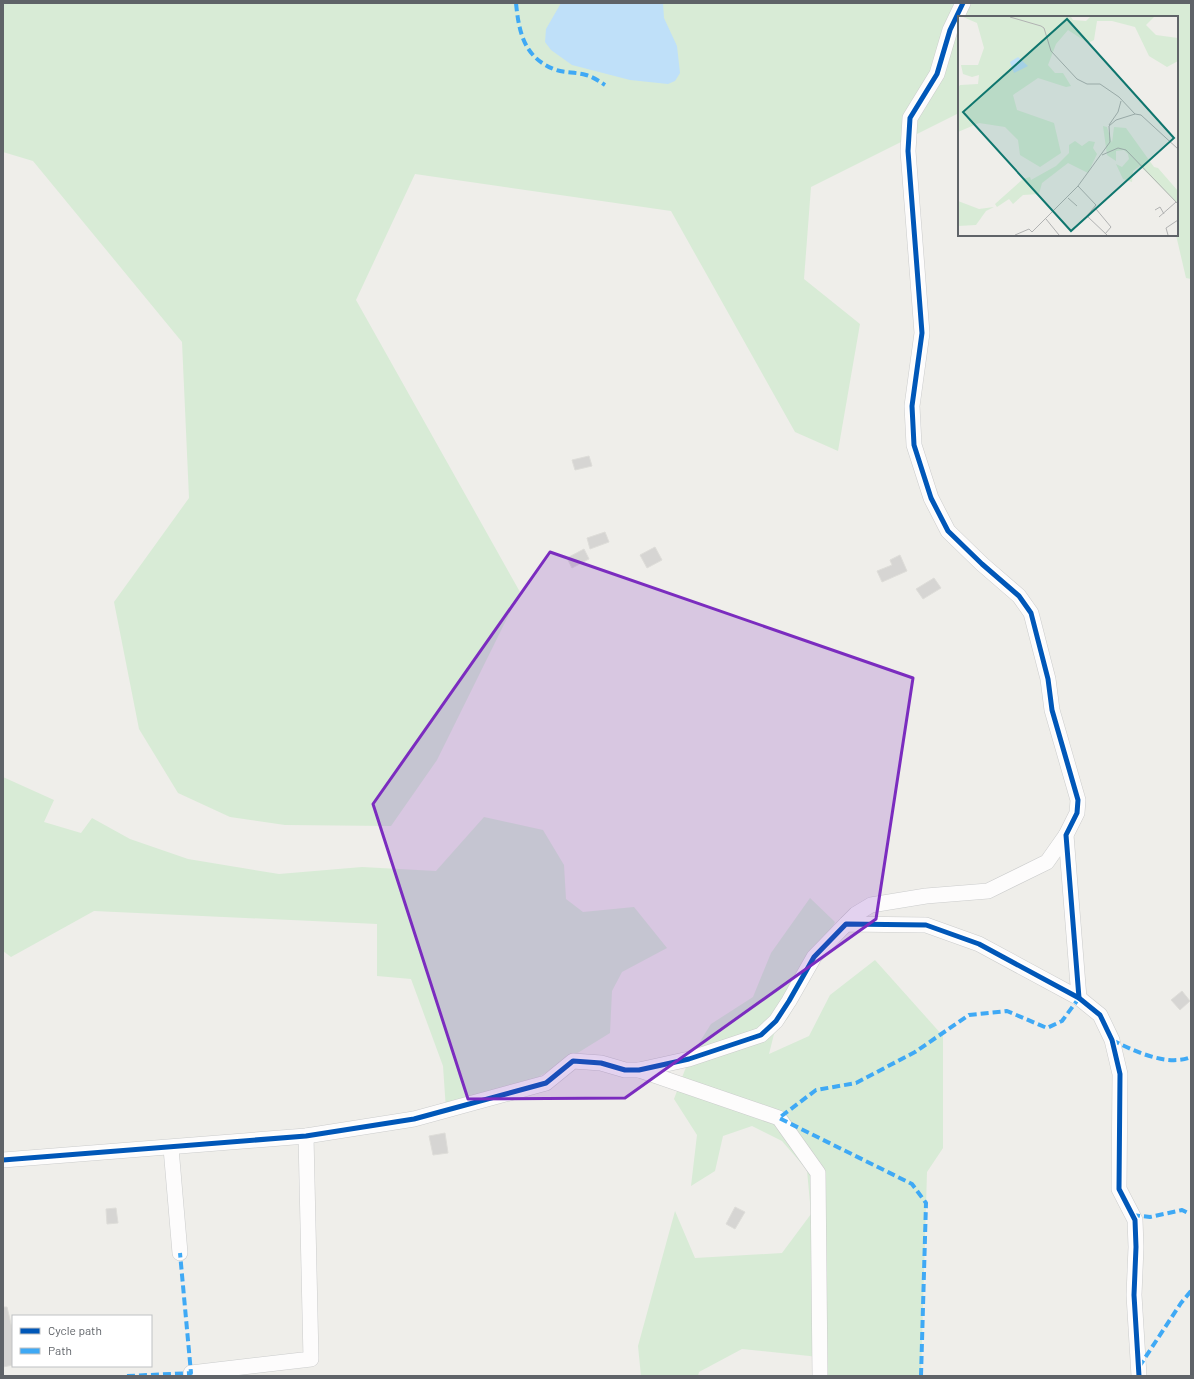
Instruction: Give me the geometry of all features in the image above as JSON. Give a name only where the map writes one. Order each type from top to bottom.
[{"type":"street","points":[[3,1160],[171,1148],[306,1136],[414,1119],[546,1083],[573,1060],[601,1063],[624,1070],[638,1070],[689,1059],[761,1035],[776,1021],[790,1001],[814,957],[856,914],[871,905],[926,896],[988,891],[1047,862],[1066,835],[1078,813],[1078,800],[1052,710],[1048,679],[1031,613],[1019,596],[982,564],[948,531],[931,498],[914,444],[912,406],[922,333],[908,151],[910,118],[937,74],[950,30],[963,3]]},
{"type":"street","points":[[1066,835],[1079,998]]},
{"type":"street","points":[[846,924],[926,925],[979,944],[1079,998],[1100,1015],[1112,1040],[1120,1074],[1119,1189],[1135,1220],[1136,1247],[1134,1295],[1139,1376]]},
{"type":"street","points":[[638,1070],[779,1118],[818,1173],[820,1376]]},
{"type":"street","points":[[191,1376],[191,1373],[311,1359],[306,1136]]},
{"type":"street","points":[[171,1148],[180,1253]]},
{"type":"highlighted area","points":[[550,552],[913,678],[876,919],[625,1098],[468,1099],[373,804]]},
{"type":"green space","points":[[3,3],[1191,3],[1191,279],[1186,278],[1176,236],[1178,236],[1178,16],[958,16],[958,114],[811,187],[804,279],[860,324],[838,451],[795,432],[671,211],[415,174],[356,300],[520,592],[437,760],[391,826],[285,825],[230,817],[178,793],[139,729],[114,602],[189,498],[182,342],[33,161],[3,152]]},
{"type":"green space","points":[[3,777],[54,800],[44,822],[81,833],[92,818],[130,839],[188,859],[279,874],[362,867],[436,871],[484,817],[543,830],[564,865],[566,899],[583,912],[634,907],[667,948],[622,972],[612,991],[610,1033],[516,1091],[446,1110],[443,1066],[411,979],[377,976],[377,924],[94,911],[11,957],[3,951]]},
{"type":"green space","points":[[810,898],[835,922],[788,1018],[774,1034],[769,1054],[809,1036],[830,995],[875,960],[943,1036],[943,1148],[927,1172],[921,1376],[820,1376],[819,1357],[742,1349],[699,1372],[698,1376],[641,1376],[638,1346],[675,1211],[695,1258],[782,1253],[811,1214],[807,1170],[782,1141],[752,1126],[723,1136],[715,1171],[691,1186],[697,1135],[674,1099],[689,1059],[711,1024],[753,997],[771,953]]},
{"type":"water","points":[[561,3],[663,3],[664,18],[677,46],[680,73],[675,81],[668,84],[630,80],[572,65],[551,50],[545,42],[546,29]]},
{"type":"building","points":[[589,456],[592,466],[575,470],[572,460]]},
{"type":"building","points":[[605,532],[609,542],[590,549],[587,538]]},
{"type":"building","points":[[655,547],[662,560],[647,568],[640,555]]},
{"type":"building","points":[[584,549],[589,559],[572,568],[567,558]]},
{"type":"building","points":[[900,555],[907,571],[882,582],[877,571],[892,565],[890,560]]},
{"type":"building","points":[[934,578],[941,588],[923,599],[916,589]]},
{"type":"building","points":[[1182,991],[1190,1001],[1180,1010],[1171,1000]]},
{"type":"building","points":[[445,1133],[448,1153],[433,1155],[429,1136]]},
{"type":"building","points":[[735,1207],[745,1212],[735,1229],[726,1224]]},
{"type":"building","points":[[116,1208],[118,1223],[107,1224],[106,1209]]},
{"type":"building","points":[[3,1307],[7,1307],[12,1328],[12,1365],[3,1367]]},
{"type":"marked path","points":[[516,3],[519,24],[525,43],[537,59],[556,70],[586,75],[605,85]]},
{"type":"marked path","points":[[921,1376],[926,1203],[912,1184],[779,1118],[816,1090],[856,1083],[915,1052],[969,1015],[1007,1011],[1047,1028],[1062,1021],[1079,998]]},
{"type":"marked path","points":[[1112,1040],[1140,1053],[1161,1059],[1182,1060],[1191,1057]]},
{"type":"marked path","points":[[1132,1215],[1150,1217],[1182,1210],[1190,1214]]},
{"type":"marked path","points":[[127,1376],[191,1373],[180,1253]]},
{"type":"marked path","points":[[1139,1367],[1181,1303],[1191,1291]]},
{"type":"cycle path","points":[[963,3],[950,30],[937,74],[910,118],[908,151],[922,333],[912,406],[914,445],[931,498],[948,531],[982,564],[1019,596],[1031,613],[1048,679],[1052,710],[1078,800],[1077,813],[1066,835],[1079,998]]},
{"type":"cycle path","points":[[3,1160],[306,1136],[414,1119],[546,1083],[573,1061],[601,1063],[625,1070],[639,1070],[689,1059],[761,1035],[776,1021],[814,957],[846,924],[926,925],[979,944],[1079,998],[1100,1015],[1112,1040],[1120,1074],[1119,1189],[1135,1220],[1136,1247],[1134,1295],[1139,1376]]}]
